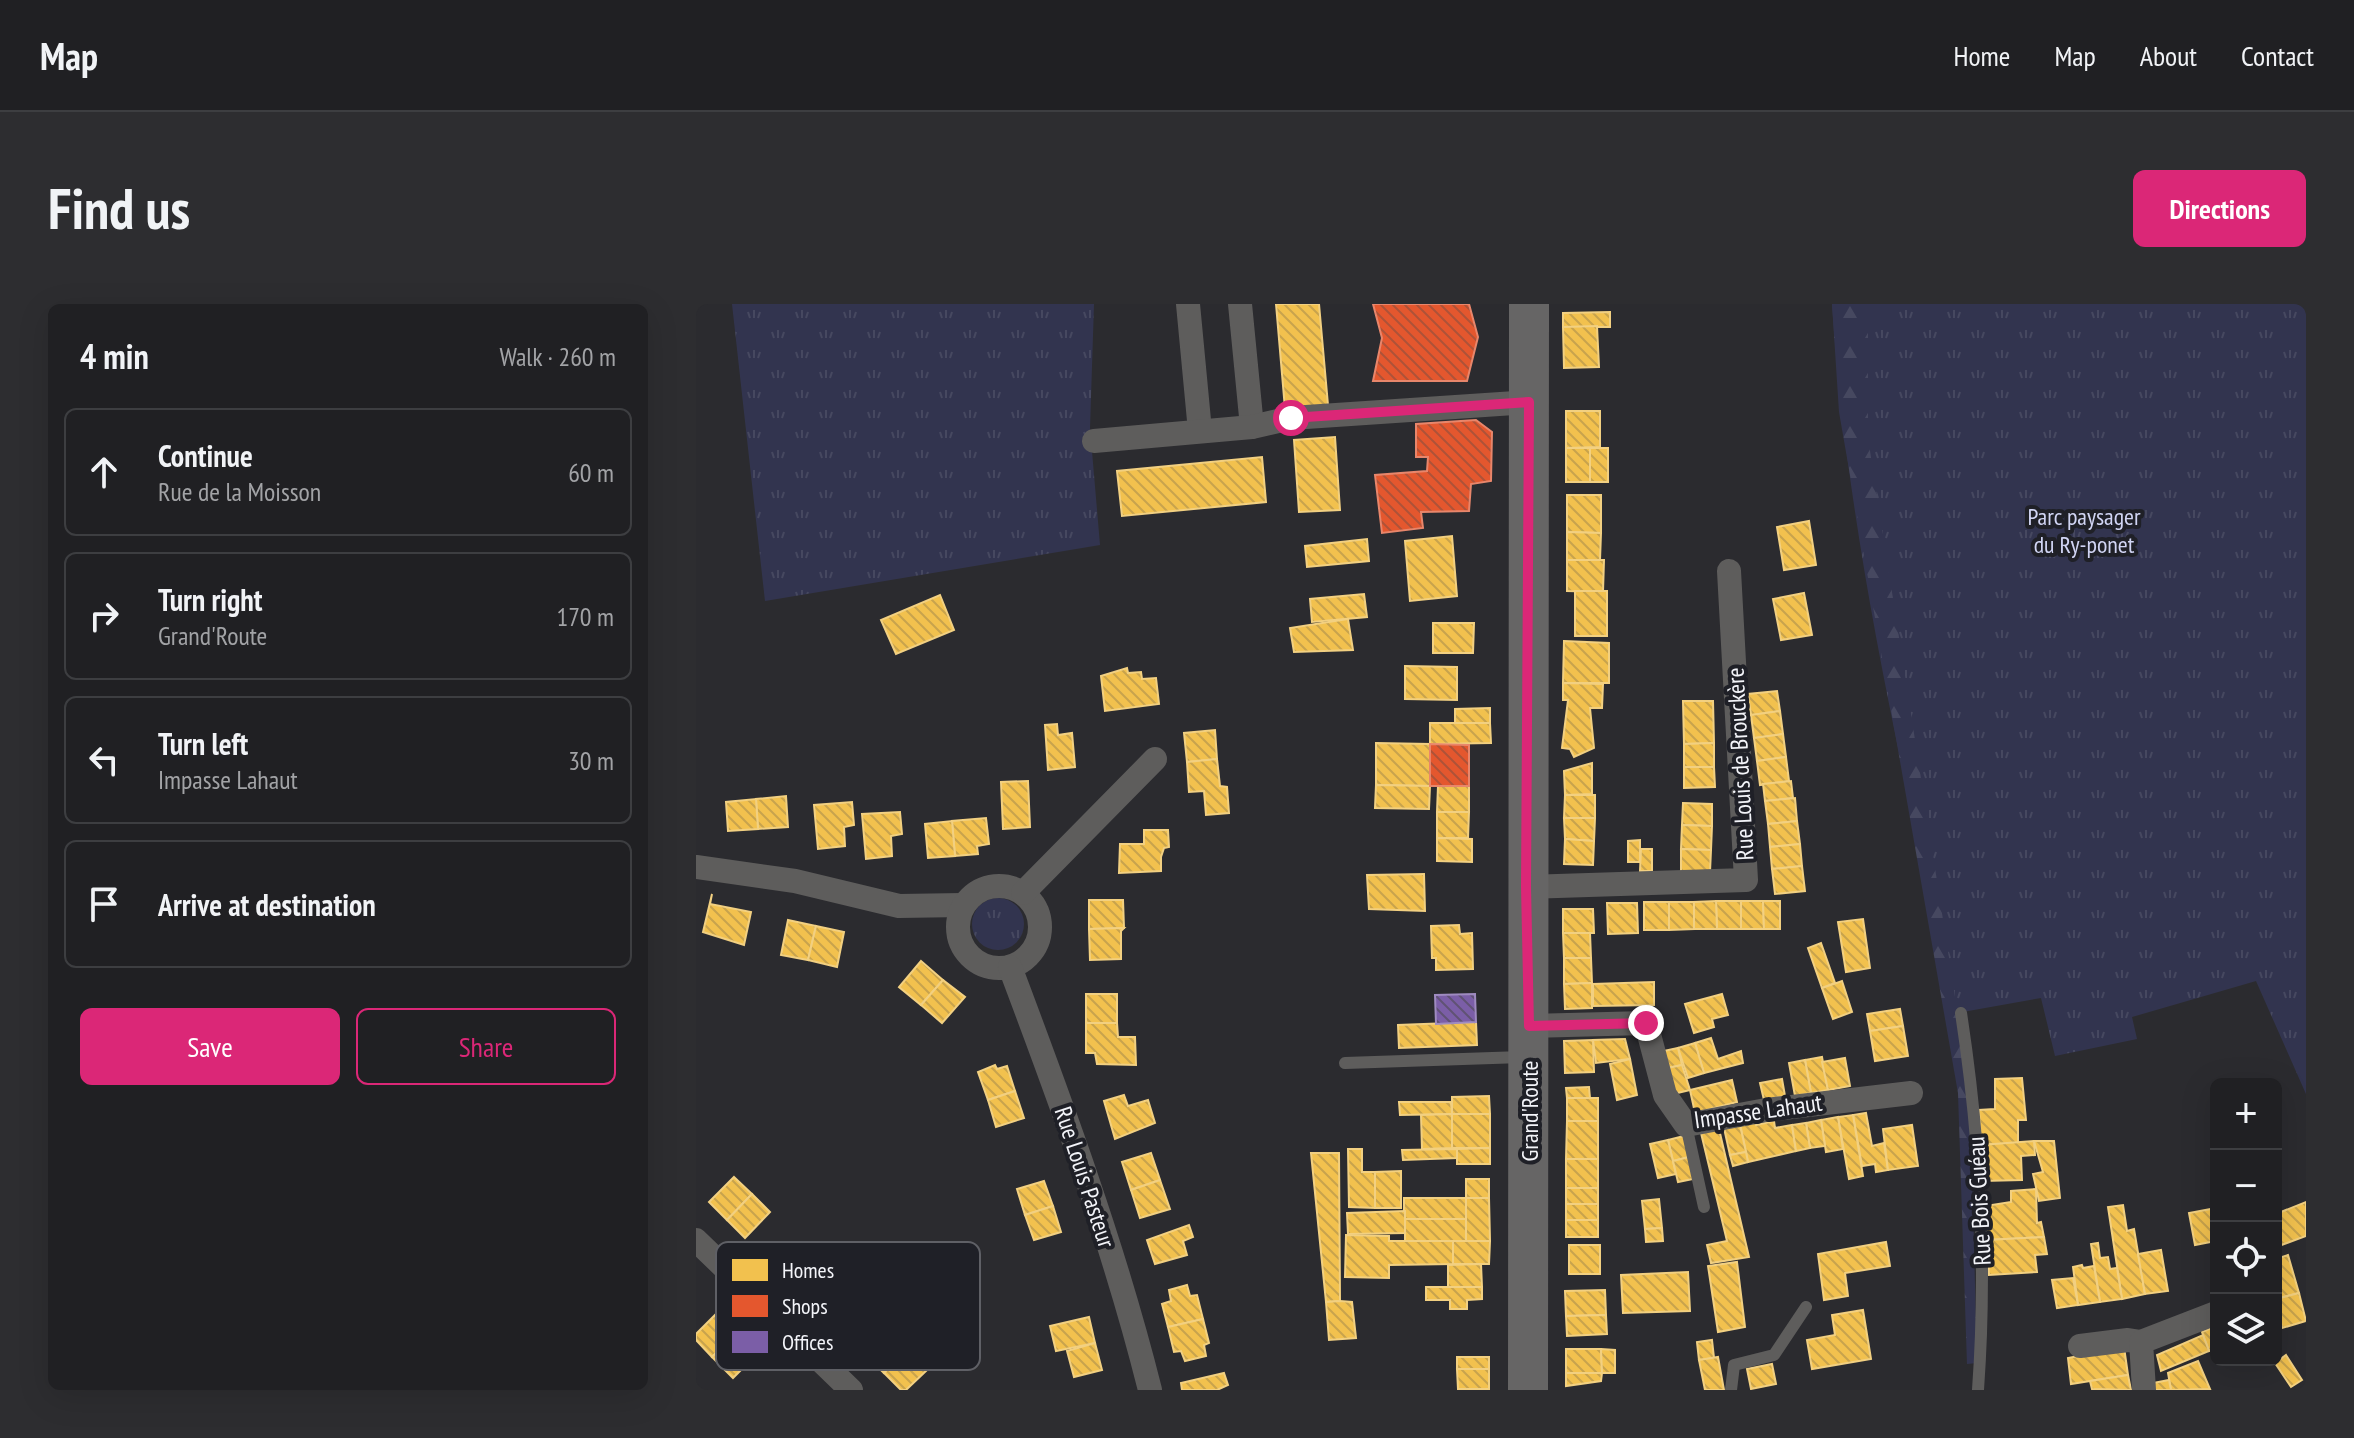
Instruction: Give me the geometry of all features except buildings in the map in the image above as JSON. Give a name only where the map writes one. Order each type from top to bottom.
[{"type":"main road","name":"Grand'Route","points":[[1528,1390],[1526,887],[1529,304]]},
{"type":"street","points":[[1188,304],[1200,431]]},
{"type":"street","points":[[1240,304],[1252,427]]},
{"type":"street","points":[[1094,441],[1252,427],[1291,418],[1529,402]]},
{"type":"street","name":"Rue Louis de Brouckère","points":[[1526,887],[1746,880],[1729,571]]},
{"type":"street","points":[[1023,893],[1155,759]]},
{"type":"street","points":[[696,867],[795,881],[899,906],[963,905]]},
{"type":"street","points":[[990,886],[1007,886],[1023,893],[1033,904],[1039,918],[1039,934],[1034,948],[1024,960],[1010,967],[982,965],[962,946],[958,932],[963,905],[975,893],[990,886]]},
{"type":"street","name":"Rue Louis Pasteur","points":[[1010,967],[1053,1080],[1126,1298],[1150,1390]]},
{"type":"street","name":"Impasse Lahaut","points":[[1529,1042],[1646,1023],[1665,1095],[1686,1125],[1766,1110],[1911,1093]]},
{"type":"street","points":[[696,1240],[716,1259]]},
{"type":"street","points":[[2080,1346],[2128,1340],[2141,1342],[2210,1315]]},
{"type":"street","points":[[2141,1342],[2144,1390]]},
{"type":"street","points":[[830,1370],[851,1390]]},
{"type":"lane","name":"Rue Bois Guéau","points":[[1961,1013],[1973,1093],[1983,1282],[1978,1390]]},
{"type":"lane","points":[[1345,1063],[1529,1042]]},
{"type":"lane","points":[[1686,1125],[1704,1207]]},
{"type":"lane","points":[[1731,1390],[1734,1365],[1774,1355],[1806,1307]]},
{"type":"green space","points":[[732,304],[1094,304],[1090,428],[1100,545],[765,601]]},
{"type":"green space","name":"Parc paysager du Ry-ponet","points":[[1832,304],[2306,304],[2306,1094],[2256,981],[2132,1017],[2137,1039],[2055,1056],[2041,998],[1957,1013],[1898,749],[1865,572],[1840,394]]},
{"type":"green space","points":[[1832,304],[1868,304],[1868,438],[1970,1093],[1977,1363],[1967,1364],[1958,1093],[1839,412]]},
{"type":"green space","points":[[998,898],[1017,905],[1024,924],[1017,943],[998,950],[979,943],[972,924],[979,905]]},
{"type":"route","points":[[1291,418],[1529,402],[1526,887],[1529,1026],[1646,1023]]}]
